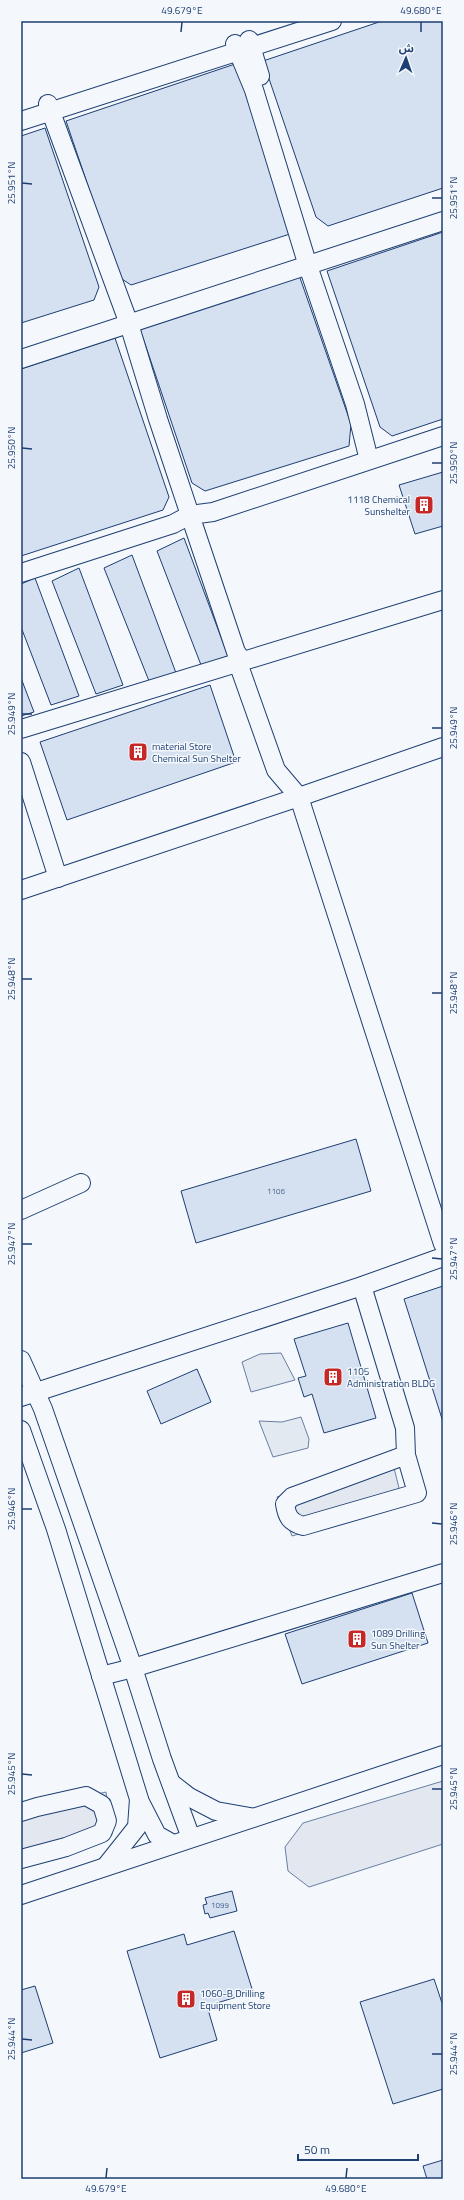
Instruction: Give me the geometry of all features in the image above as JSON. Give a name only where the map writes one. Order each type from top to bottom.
[{"type":"street","points":[[244,45],[307,21]]},
{"type":"street","points":[[21,121],[44,109],[244,45],[332,21]]},
{"type":"street","points":[[244,45],[254,90],[311,260],[355,404],[374,455]]},
{"type":"street","points":[[21,112],[44,109]]},
{"type":"street","points":[[44,109],[78,209],[122,321],[127,347],[177,505],[183,515],[226,644],[237,663],[276,770],[300,797],[443,1244]]},
{"type":"street","points":[[21,350],[122,321],[311,260],[443,214]]},
{"type":"street","points":[[311,260],[443,221]]},
{"type":"street","points":[[21,359],[122,321]]},
{"type":"street","points":[[21,567],[168,519],[183,515],[213,512],[443,431]]},
{"type":"street","points":[[374,455],[443,436]]},
{"type":"street","points":[[21,573],[183,515]]},
{"type":"street","points":[[21,729],[443,600]]},
{"type":"street","points":[[21,890],[300,797],[443,747]]},
{"type":"street","points":[[21,762],[58,878]]},
{"type":"street","points":[[21,1210],[81,1183]]},
{"type":"street","points":[[29,1394],[362,1286],[443,1257]]},
{"type":"street","points":[[362,1286],[405,1428],[406,1455],[417,1493],[303,1526],[294,1523],[287,1516],[285,1504],[292,1496],[406,1455]]},
{"type":"street","points":[[21,1360],[29,1394],[133,1668],[171,1783],[192,1838]]},
{"type":"street","points":[[21,1430],[56,1529],[139,1799],[157,1835],[173,1844]]},
{"type":"street","points":[[101,1676],[133,1668],[443,1573]]},
{"type":"street","points":[[21,1895],[443,1755]]},
{"type":"street","points":[[171,1783],[189,1797],[216,1811],[253,1818]]},
{"type":"street","points":[[21,1812],[86,1796],[102,1805],[107,1821],[102,1833],[66,1847],[21,1859]]},
{"type":"street","points":[[106,1866],[137,1826],[139,1799]]},
{"type":"shaded area","points":[[281,1353],[295,1380],[251,1392],[242,1362],[260,1354]]},
{"type":"shaded area","points":[[301,1417],[309,1439],[308,1448],[273,1457],[259,1421],[282,1422]]},
{"type":"shaded area","points":[[391,1456],[403,1504],[292,1536],[277,1497]]},
{"type":"shaded area","points":[[443,1781],[443,1844],[309,1887],[288,1871],[285,1847],[303,1823]]},
{"type":"shaded area","points":[[106,1792],[112,1835],[21,1864],[21,1812]]},
{"type":"building","points":[[382,21],[443,21],[443,188],[328,226],[316,217],[263,61]]},
{"type":"building","points":[[241,62],[290,234],[131,285],[119,277],[66,121]]},
{"type":"building","points":[[45,128],[99,287],[94,300],[21,323],[21,136]]},
{"type":"building","points":[[443,232],[443,419],[392,436],[380,427],[327,271]]},
{"type":"building","points":[[299,275],[351,424],[349,446],[205,491],[192,483],[139,326]]},
{"type":"building","points":[[115,338],[169,497],[163,510],[21,556],[21,369]]},
{"type":"building","name":"1118 Chemical Sunshelter","points":[[443,472],[443,526],[415,534],[399,485]]},
{"type":"building","points":[[184,538],[228,656],[201,665],[157,551]]},
{"type":"building","points":[[132,555],[176,673],[149,681],[104,568]]},
{"type":"building","points":[[79,568],[123,685],[96,694],[52,581]]},
{"type":"building","points":[[35,578],[79,696],[51,705],[21,627],[21,584]]},
{"type":"building","points":[[21,678],[34,712],[21,716]]},
{"type":"building","name":"material Store Chemical Sun Shelter","points":[[210,685],[236,762],[67,820],[40,742]]},
{"type":"building","points":[[356,1139],[371,1191],[196,1243],[181,1191]]},
{"type":"building","points":[[443,1286],[443,1422],[404,1299]]},
{"type":"building","name":"1105 Administration BLDG","points":[[348,1323],[376,1418],[324,1433],[312,1394],[304,1397],[298,1378],[306,1376],[294,1339]]},
{"type":"building","points":[[197,1369],[211,1402],[161,1424],[147,1391]]},
{"type":"building","name":"1089 Drilling Sun Shelter","points":[[412,1593],[428,1643],[302,1684],[285,1634]]},
{"type":"building","points":[[232,1891],[237,1911],[210,1918],[208,1913],[205,1914],[203,1905],[207,1904],[205,1898]]},
{"type":"building","name":"1060-B Drilling Equipment Store","points":[[234,1931],[253,1992],[207,2006],[217,2040],[160,2058],[127,1951],[184,1934],[187,1945]]},
{"type":"building","points":[[434,1979],[443,2006],[443,2089],[393,2104],[360,2002]]},
{"type":"building","points":[[35,1986],[53,2043],[21,2053],[21,1990]]},
{"type":"building","points":[[443,2160],[443,2179],[427,2179],[423,2166]]},
{"type":"place","name":"1118 Chemical Sunshelter","points":[[424,505]]},
{"type":"place","name":"material Store Chemical Sun Shelter","points":[[138,752]]},
{"type":"place","name":"1105 Administration BLDG","points":[[333,1377]]},
{"type":"place","name":"1089 Drilling Sun Shelter","points":[[357,1639]]},
{"type":"place","name":"1060-B Drilling Equipment Store","points":[[186,1999]]}]
